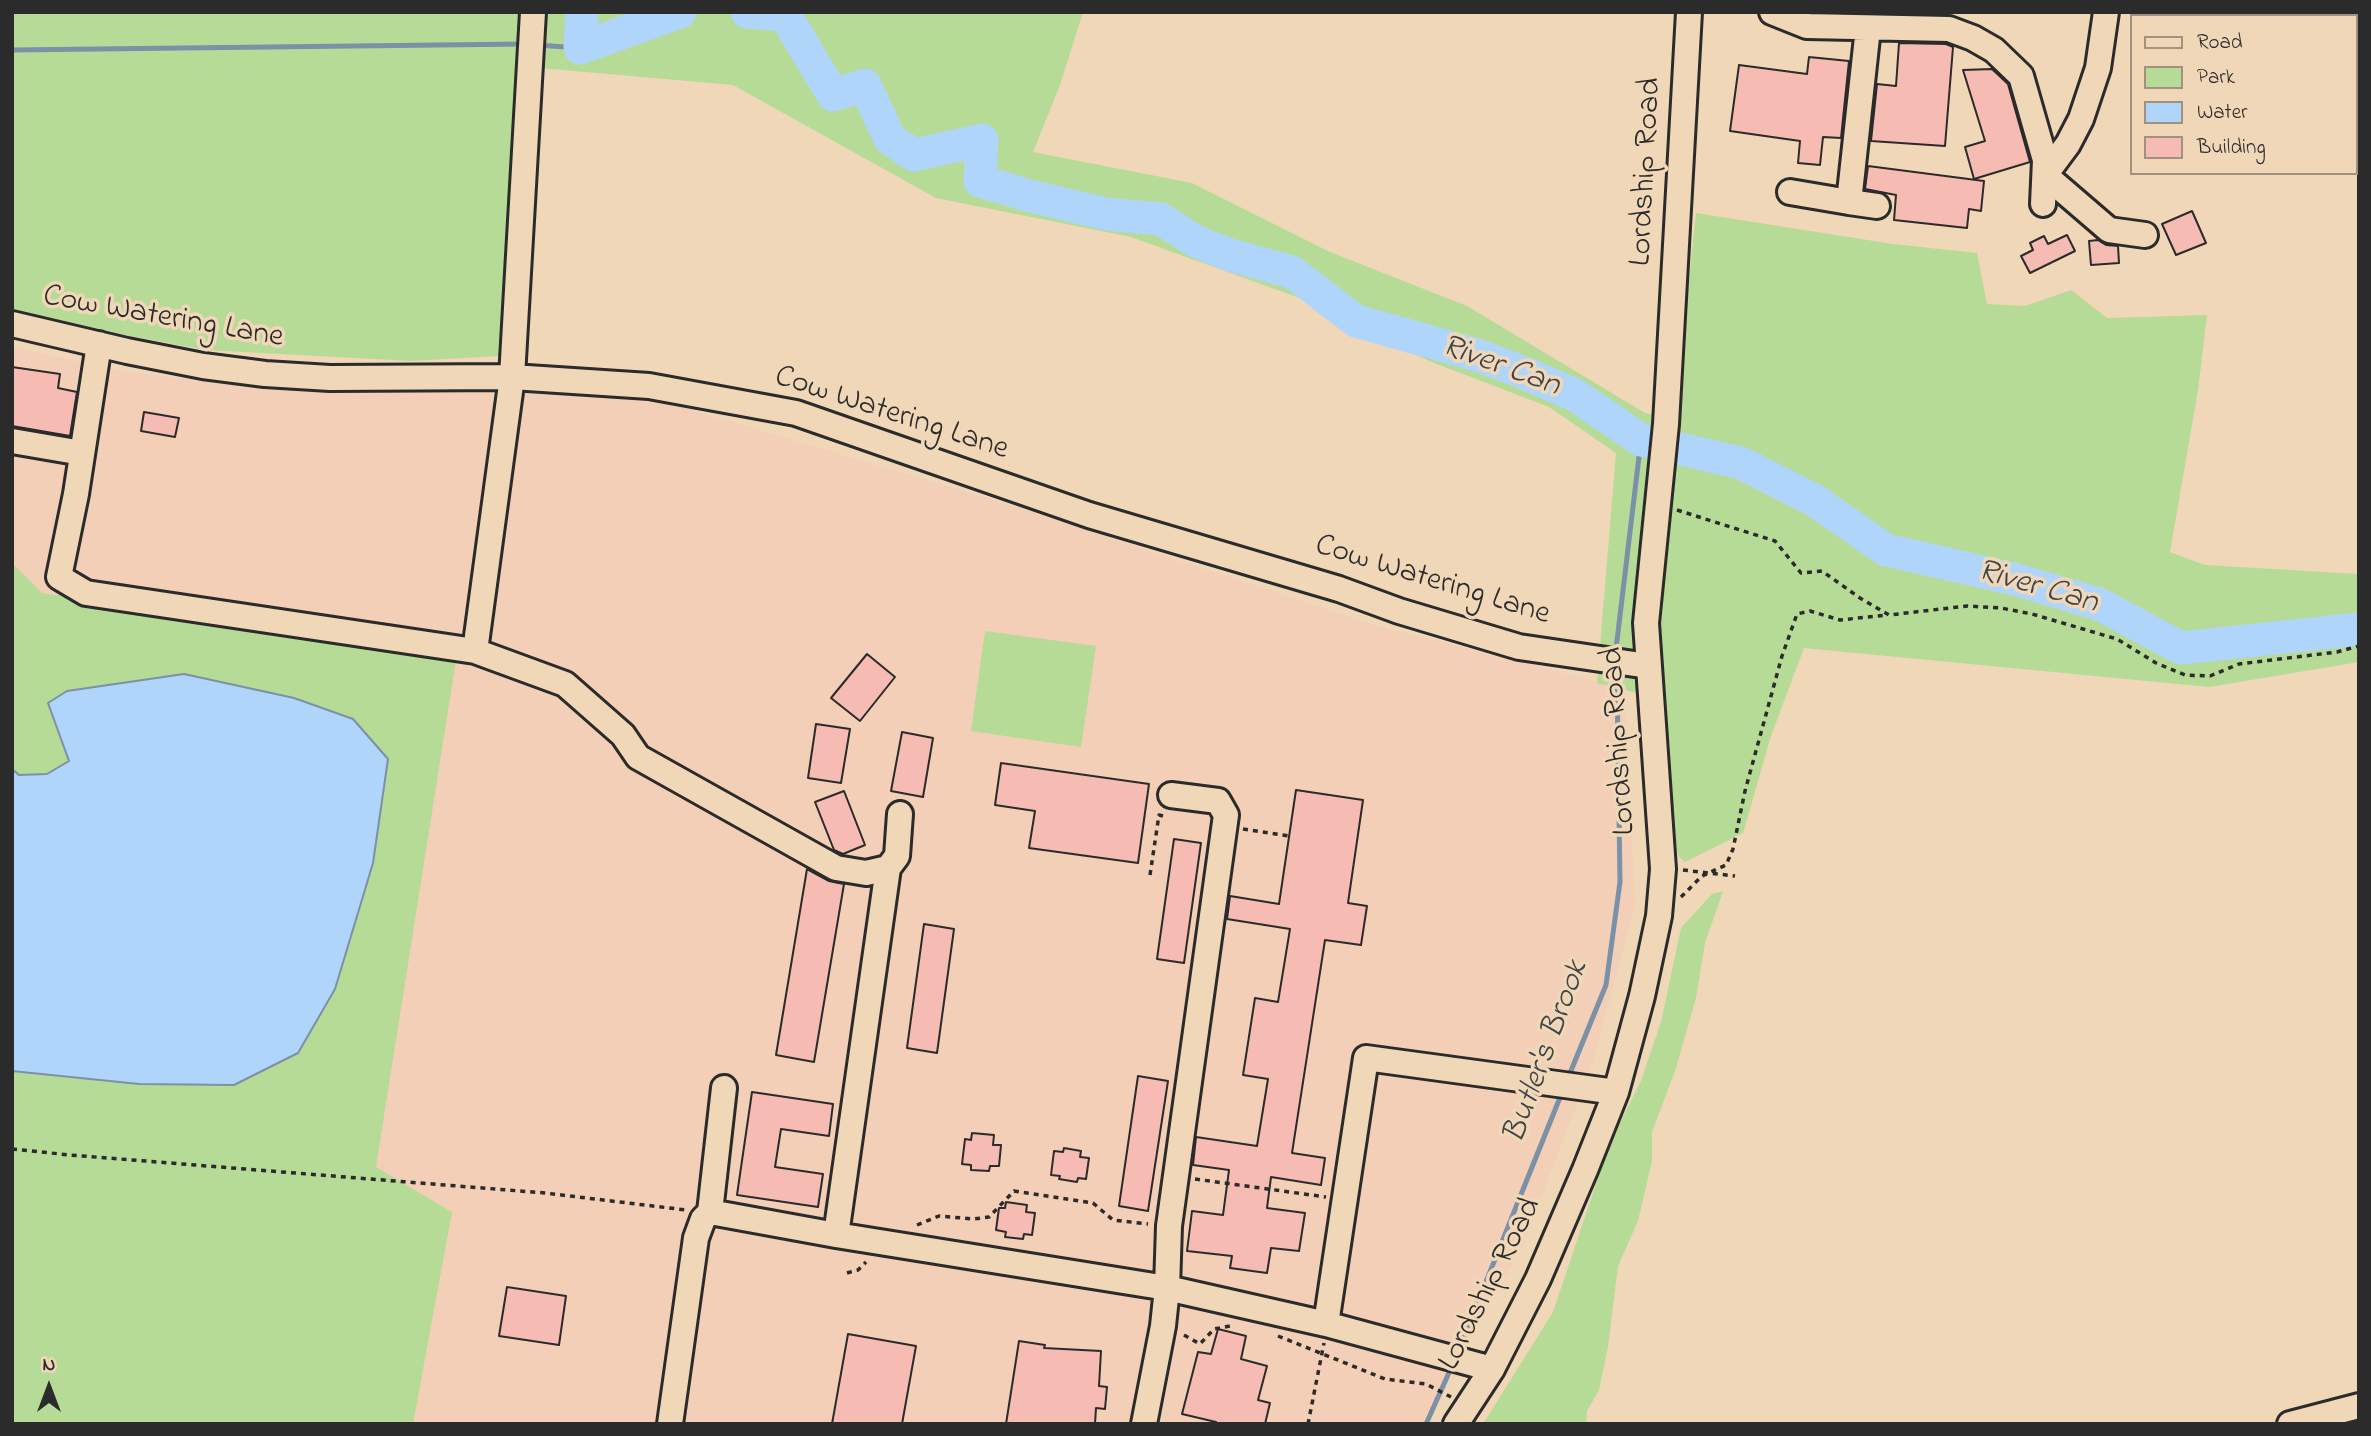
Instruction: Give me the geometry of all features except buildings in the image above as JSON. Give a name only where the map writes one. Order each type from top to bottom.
[{"type":"street","name":"Lordship Road","points":[[1456,1424],[1492,1369],[1538,1279],[1616,1092],[1642,996],[1659,916],[1663,869],[1646,623],[1666,424],[1689,12]]},
{"type":"street","points":[[1772,12],[1807,26],[1949,29],[1973,38],[2006,60],[2021,76],[2041,144],[2045,176],[2043,204]]},
{"type":"street","points":[[2045,176],[2081,119],[2098,68],[2106,12]]},
{"type":"street","points":[[475,651],[512,377],[532,22]]},
{"type":"street","points":[[1849,202],[1868,28]]},
{"type":"street","points":[[2045,176],[2109,230],[2145,235]]},
{"type":"street","points":[[1790,192],[1877,206]]},
{"type":"street","name":"Cow Watering Lane","points":[[12,324],[203,366],[265,374],[330,378],[512,377],[649,386],[796,413],[1089,515],[1339,589],[1399,611],[1506,643],[1648,666]]},
{"type":"street","points":[[99,344],[59,577],[86,593],[475,651],[565,684],[623,735],[638,757],[836,867],[866,873],[888,869]]},
{"type":"street","points":[[12,440],[82,453]]},
{"type":"street","points":[[1144,1424],[1163,1326],[1169,1226],[1226,815],[1218,801],[1171,795]]},
{"type":"street","points":[[836,1235],[888,869],[897,856],[900,814]]},
{"type":"street","points":[[1326,1324],[1366,1058],[1616,1092]]},
{"type":"street","points":[[670,1424],[696,1238],[703,1219],[710,1212],[724,1088]]},
{"type":"street","points":[[710,1212],[1167,1288],[1326,1324],[1492,1369]]},
{"type":"street","points":[[2290,1424],[2359,1406]]},
{"type":"path","points":[[1659,508],[1668,507],[1775,541],[1801,573],[1822,571],[1889,615]]},
{"type":"path","points":[[1659,916],[1702,876],[1726,865],[1733,849],[1745,791],[1782,656],[1797,614],[1810,611],[1840,620],[1968,606],[2012,610],[2117,639],[2156,663],[2185,675],[2210,676],[2239,664],[2337,652],[2359,646]]},
{"type":"path","points":[[1663,869],[1735,876]]},
{"type":"path","points":[[12,1149],[70,1156],[545,1193],[710,1212]]},
{"type":"path","points":[[1176,1174],[1344,1200]]},
{"type":"path","points":[[913,1227],[939,1216],[974,1219],[989,1217],[1014,1191],[1093,1203],[1113,1220],[1169,1226]]},
{"type":"path","points":[[847,1273],[858,1270],[884,1242]]},
{"type":"path","points":[[1308,1424],[1323,1355],[1326,1324]]},
{"type":"path","points":[[1163,1326],[1176,1329],[1200,1344],[1214,1329],[1238,1325]]},
{"type":"path","points":[[1267,1332],[1385,1379],[1426,1384],[1448,1395]]},
{"type":"shaded area","points":[[12,347],[132,373],[256,386],[500,392],[658,400],[1014,506],[1377,626],[1624,688],[1635,904],[1593,1063],[1521,1249],[1421,1424],[413,1424],[452,1212],[376,1167],[458,648],[42,593],[12,563]]},
{"type":"green space","points":[[12,12],[1083,12],[1060,85],[1033,152],[1192,183],[1330,252],[1467,306],[1645,413],[1674,419],[1696,213],[1893,244],[1977,253],[1987,304],[2025,306],[2071,290],[2107,318],[2207,315],[2198,390],[2170,552],[2205,565],[2359,574],[2359,662],[2209,687],[1804,648],[1771,736],[1743,833],[1685,862],[1678,856],[1663,763],[1658,698],[1597,683],[1616,453],[1549,407],[1429,361],[1305,300],[1131,237],[936,198],[733,85],[540,68],[515,355],[412,361],[205,350],[15,314],[12,313]]},
{"type":"green space","points":[[12,563],[42,593],[458,648],[376,1167],[452,1212],[413,1424],[12,1424]]},
{"type":"green space","points":[[985,631],[1096,646],[1081,747],[971,731]]},
{"type":"green space","points":[[1723,891],[1705,943],[1696,998],[1675,1071],[1652,1132],[1652,1161],[1638,1221],[1618,1266],[1608,1347],[1599,1390],[1587,1411],[1586,1424],[1483,1424],[1553,1312],[1610,1142],[1641,1081],[1661,1022],[1681,928],[1712,894]]},
{"type":"water","points":[[184,674],[294,698],[353,719],[388,759],[373,863],[335,989],[298,1053],[234,1085],[139,1084],[12,1071],[12,769],[19,775],[47,774],[69,761],[48,703],[67,691]]},
{"type":"waterway","name":"River Can","points":[[582,12],[580,48],[680,12]]},
{"type":"waterway","name":"River Can","points":[[747,12],[785,15],[833,95],[865,85],[890,139],[914,155],[982,140],[980,181],[1106,214],[1161,219],[1195,241],[1230,255],[1292,272],[1356,321],[1477,355],[1522,372],[1575,395],[1641,440],[1741,463],[1814,500],[1886,550],[2014,579],[2099,604],[2181,648],[2359,629]]},
{"type":"waterway","points":[[12,50],[524,44]]},
{"type":"waterway","points":[[537,45],[580,48]]},
{"type":"waterway","name":"Butler's Brook","points":[[1616,649],[1641,440]]},
{"type":"waterway","name":"Butler's Brook","points":[[1568,1078],[1606,985],[1620,882],[1617,679]]},
{"type":"waterway","name":"Butler's Brook","points":[[1457,1354],[1563,1090]]},
{"type":"waterway","name":"Butler's Brook","points":[[1426,1424],[1452,1366]]}]
